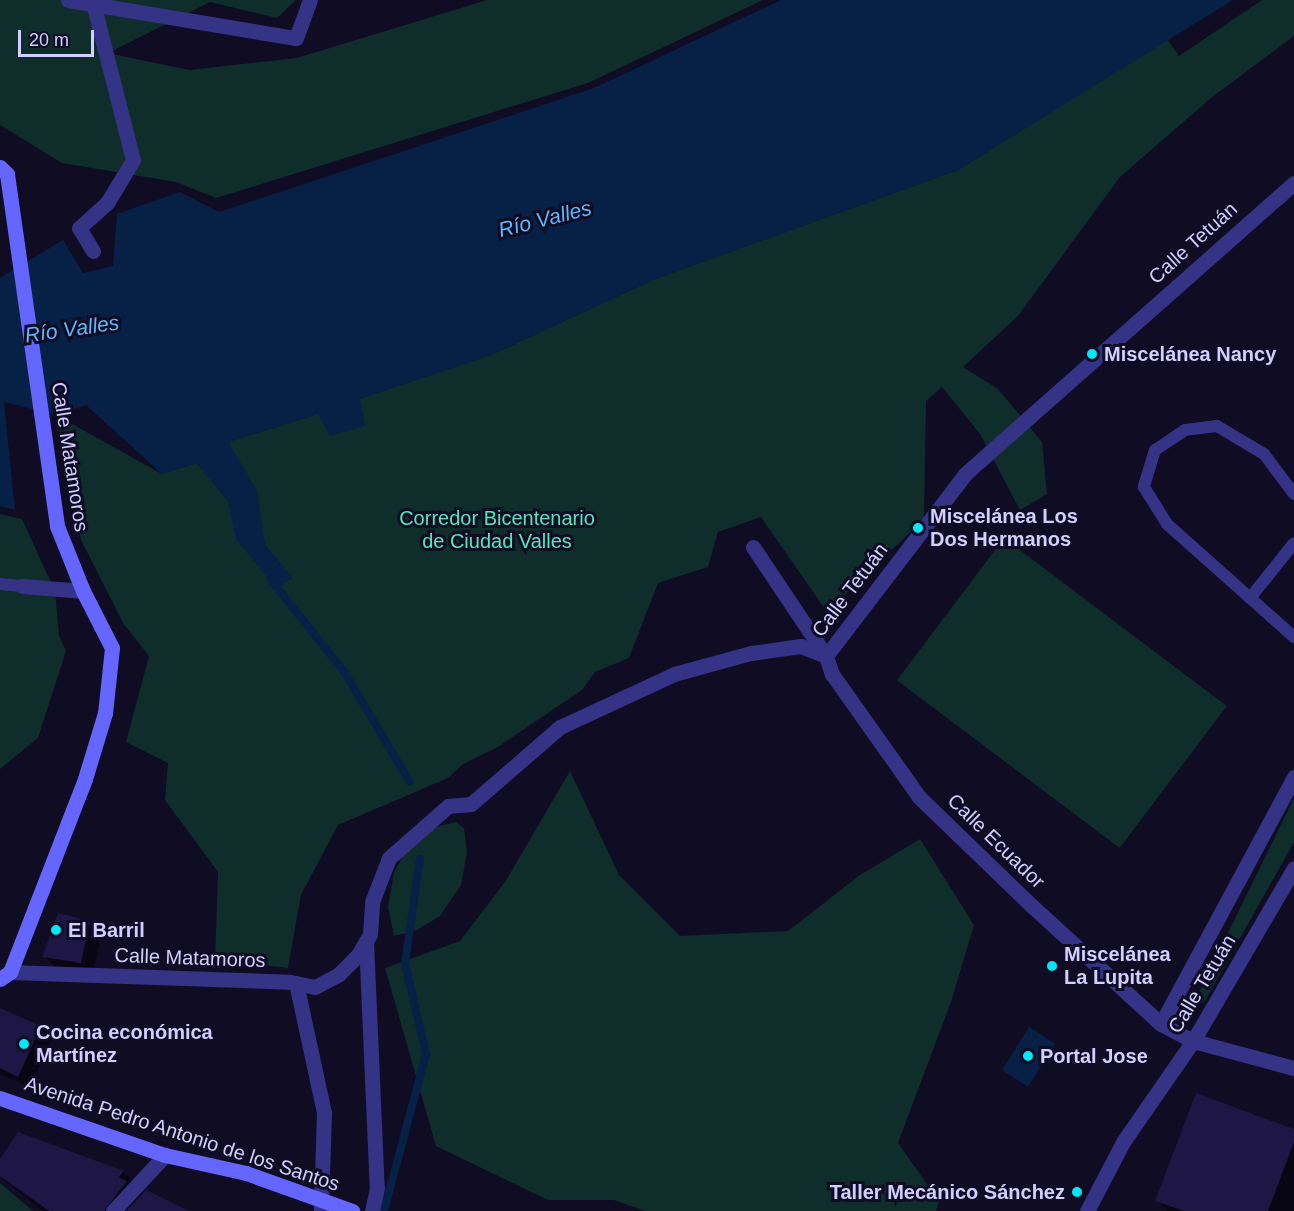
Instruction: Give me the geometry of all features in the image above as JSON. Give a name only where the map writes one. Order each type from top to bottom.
[{"type":"street","points":[[68,0],[94,7],[296,38],[310,0]]},
{"type":"street","points":[[93,251],[79,228],[107,203],[133,160],[94,7]]},
{"type":"street","name":"Calle Matamoros","points":[[3,171],[57,525],[82,591],[112,648],[105,712],[85,779],[5,975],[296,983],[315,987],[339,974],[358,955]]},
{"type":"street","name":"Calle Tetuán","points":[[358,955],[366,941],[372,902],[389,858],[448,806],[471,804],[560,727],[674,674],[751,653],[801,646],[826,656],[965,474],[1294,183]]},
{"type":"street","name":"Calle Ecuador","points":[[753,548],[826,656],[832,674],[919,796],[1161,1024],[1193,1041],[1294,1068]]},
{"type":"street","points":[[22,586],[82,591]]},
{"type":"street","name":"Calle Tetuán","points":[[1161,1024],[1294,777]]},
{"type":"street","name":"Calle Tetuán","points":[[1087,1211],[1123,1142],[1193,1041],[1294,868]]},
{"type":"street","points":[[366,941],[377,1188],[372,1211]]},
{"type":"street","points":[[296,983],[324,1113],[321,1211]]},
{"type":"street","name":"Avenida Pedro Antonio de los Santos","points":[[0,1098],[165,1155],[246,1173],[352,1211]]},
{"type":"street","points":[[113,1211],[165,1155]]},
{"type":"lane","points":[[1294,494],[1264,454],[1217,426],[1185,430],[1155,450],[1144,487],[1167,524],[1294,637]]},
{"type":"lane","points":[[1250,598],[1294,543]]},
{"type":"lane","points":[[0,584],[22,586]]},
{"type":"green space","points":[[0,0],[296,0],[277,18],[210,2],[108,53],[189,70],[297,58],[487,0],[763,0],[588,83],[216,198],[176,182],[62,163],[0,125]]},
{"type":"green space","name":"Corredor Bicentenario de Ciudad Valles","points":[[1262,0],[1294,0],[1294,36],[1211,98],[1120,177],[1018,316],[963,367],[998,389],[1042,442],[1047,494],[1020,510],[980,434],[942,387],[926,401],[924,519],[827,612],[761,517],[718,532],[708,567],[658,583],[629,658],[595,672],[582,690],[496,748],[463,764],[448,778],[338,825],[301,895],[288,968],[215,960],[218,872],[165,800],[168,763],[126,742],[149,656],[123,623],[81,540],[56,415],[162,474],[197,463],[228,501],[276,588],[292,578],[265,545],[228,442],[318,414],[365,426],[359,399],[493,354],[655,279],[958,170],[1167,39],[1179,56]]},
{"type":"green space","points":[[0,514],[22,519],[55,591],[59,635],[66,651],[38,738],[0,769]]},
{"type":"green space","points":[[1004,538],[1227,706],[1120,848],[897,680]]},
{"type":"green space","points":[[570,771],[619,875],[680,936],[788,931],[860,875],[920,839],[974,925],[951,1002],[898,1143],[939,1201],[936,1211],[645,1211],[614,1200],[548,1200],[436,1146],[385,968],[460,941],[505,882]]},
{"type":"green space","points":[[1294,798],[1294,842],[1205,1001],[1200,1004],[1194,1002]]},
{"type":"green space","points":[[456,822],[464,828],[467,853],[461,885],[440,916],[417,930],[394,936],[388,907],[394,872],[407,849],[435,827]]},
{"type":"green space","points":[[0,1183],[33,1211],[0,1211]]},
{"type":"water","name":"Río Valles","points":[[781,0],[1233,0],[958,170],[655,279],[493,354],[360,399],[365,426],[330,436],[318,414],[228,442],[257,490],[265,545],[292,578],[276,588],[236,539],[228,501],[197,463],[162,474],[86,405],[56,415],[4,402],[15,510],[0,506],[0,278],[63,240],[83,273],[113,266],[117,214],[180,192],[219,212],[594,88]]},
{"type":"water","name":"Portal Jose","points":[[1029,1027],[1055,1043],[1028,1087],[1002,1070]]},
{"type":"building","points":[[58,913],[90,921],[81,963],[42,957]]},
{"type":"building","points":[[0,1008],[41,1026],[18,1077],[0,1068]]},
{"type":"building","points":[[1196,1093],[1294,1129],[1294,1142],[1268,1211],[1184,1211],[1155,1201]]},
{"type":"building","points":[[18,1132],[124,1171],[119,1177],[127,1181],[104,1211],[49,1211],[0,1176],[0,1159]]},
{"type":"building","points":[[146,1190],[189,1211],[126,1211]]},
{"type":"waterway","points":[[271,580],[345,673],[409,781]]},
{"type":"waterway","points":[[384,1211],[426,1054],[405,964],[420,859]]},
{"type":"place","name":"Miscelánea Nancy","points":[[1092,354]]},
{"type":"place","name":"Miscelánea Los Dos Hermanos","points":[[918,528]]},
{"type":"place","name":"El Barril","points":[[56,930]]},
{"type":"place","name":"Miscelánea La Lupita","points":[[1052,966]]},
{"type":"place","name":"Cocina económica Martínez","points":[[24,1044]]},
{"type":"place","name":"Portal Jose","points":[[1028,1056]]},
{"type":"place","name":"Taller Mecánico Sánchez","points":[[1077,1192]]}]
